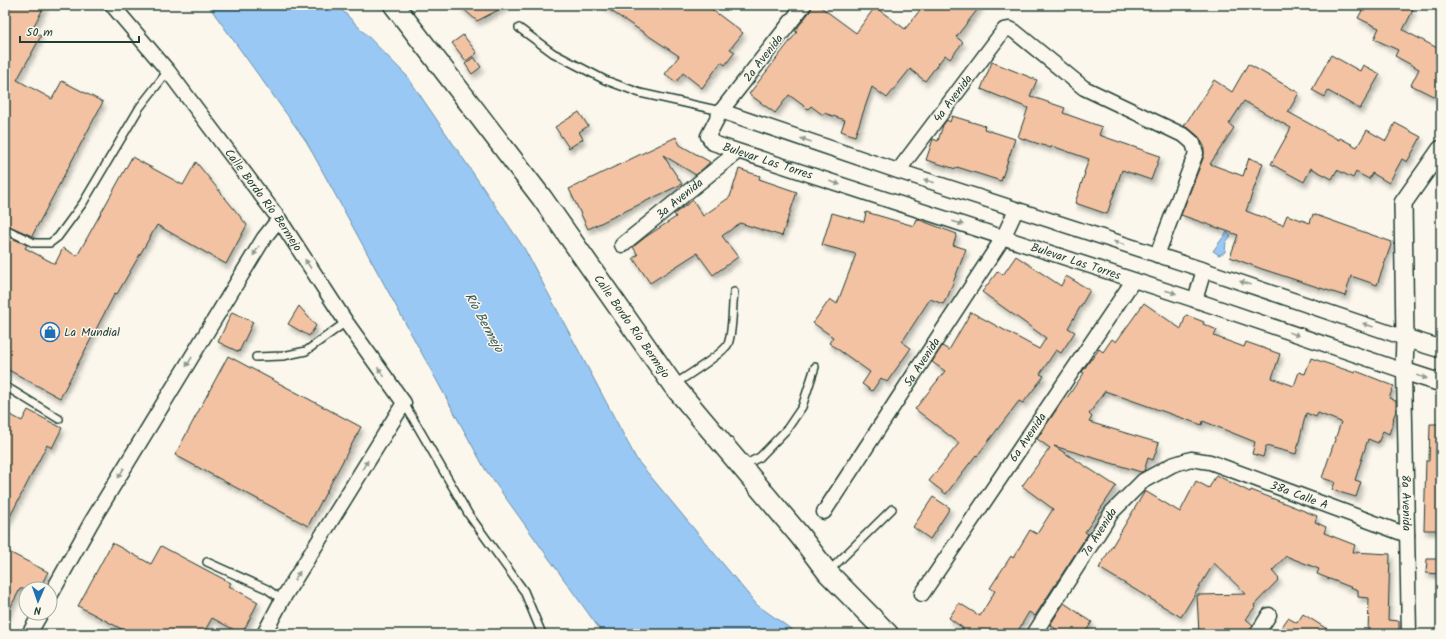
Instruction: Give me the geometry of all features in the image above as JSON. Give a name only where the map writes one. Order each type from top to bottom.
[{"type":"main road","name":"Calle Bordo Río Bermejo","points":[[394,5],[542,198],[673,385],[800,536],[828,573],[888,634]]},
{"type":"street","name":"2a Avenida","points":[[721,111],[804,5]]},
{"type":"street","name":"Calle Bordo Río Bermejo","points":[[114,6],[168,71],[279,219],[346,322],[404,403]]},
{"type":"street","name":"4a Avenida","points":[[898,171],[1004,30],[1010,29],[1084,88],[1185,136],[1193,143],[1196,153],[1156,255]]},
{"type":"street","name":"Bulevar Las Torres","points":[[721,111],[708,136],[713,143],[1195,300],[1441,383]]},
{"type":"street","points":[[721,111],[898,171],[1204,270],[1441,349]]},
{"type":"street","points":[[1404,371],[1403,203],[1441,149]]},
{"type":"street","name":"3a Avenida","points":[[622,245],[737,152]]},
{"type":"street","name":"5a Avenida","points":[[824,512],[1003,238],[1016,210]]},
{"type":"street","points":[[58,582],[92,521],[264,238],[279,219]]},
{"type":"street","points":[[1195,300],[1204,270]]},
{"type":"street","name":"6a Avenida","points":[[922,594],[1133,281]]},
{"type":"street","name":"8a Avenida","points":[[1404,371],[1409,634]]},
{"type":"street","points":[[264,634],[282,600],[404,403]]},
{"type":"street","name":"38a Calle A","points":[[1191,460],[1210,462],[1407,535]]},
{"type":"street","name":"7a Avenida","points":[[1034,634],[1112,512],[1143,481],[1172,465],[1191,460]]},
{"type":"street","points":[[1257,634],[1269,615]]},
{"type":"street","points":[[29,634],[36,621]]},
{"type":"lane","points":[[519,28],[553,53],[605,80],[640,93],[721,111]]},
{"type":"lane","points":[[5,230],[34,243],[50,243],[58,237],[83,203],[140,107],[168,71]]},
{"type":"lane","points":[[673,385],[720,353],[728,345],[734,292]]},
{"type":"lane","points":[[256,357],[283,356],[306,351],[346,322]]},
{"type":"lane","points":[[742,466],[760,457],[787,429],[802,407],[815,367]]},
{"type":"lane","points":[[5,386],[60,419]]},
{"type":"lane","points":[[404,403],[469,515],[524,591],[542,634]]},
{"type":"lane","points":[[828,573],[892,509]]},
{"type":"lane","points":[[207,562],[267,589],[282,600]]},
{"type":"water","name":"Río Bermejo","points":[[208,5],[337,5],[407,76],[524,248],[637,460],[757,605],[798,634],[603,634],[485,469],[306,141]]},
{"type":"water","points":[[1227,232],[1231,236],[1226,242],[1225,252],[1219,255],[1213,251]]},
{"type":"building","points":[[5,5],[45,5],[31,31],[41,36],[17,80],[52,99],[62,81],[103,102],[32,236],[5,224]]},
{"type":"building","points":[[459,5],[508,5],[477,21]]},
{"type":"building","points":[[602,5],[706,5],[743,33],[730,49],[735,52],[725,65],[721,62],[702,88],[683,73],[676,82],[665,74],[679,56]]},
{"type":"building","points":[[812,5],[818,5],[856,33],[875,7],[905,29],[924,5],[981,5],[956,37],[963,42],[950,59],[945,55],[925,81],[910,69],[887,98],[872,87],[855,136],[841,131],[845,120],[824,113],[823,115],[811,106],[808,109],[789,95],[775,113],[749,94],[797,32],[795,31],[811,10]]},
{"type":"building","points":[[1365,5],[1402,5],[1413,10],[1403,30],[1441,50],[1441,100],[1411,85],[1419,69],[1395,56],[1398,50],[1374,39],[1379,28],[1358,18]]},
{"type":"building","points":[[463,35],[477,53],[466,61],[452,43]]},
{"type":"building","points":[[1331,55],[1360,71],[1363,65],[1380,74],[1360,109],[1328,91],[1325,97],[1312,90]]},
{"type":"building","points":[[474,57],[481,67],[472,74],[465,64]]},
{"type":"building","points":[[992,62],[1037,80],[1030,96],[1065,108],[1063,113],[1102,127],[1099,135],[1160,156],[1151,180],[1122,170],[1107,214],[1075,203],[1089,159],[1052,146],[1051,148],[1018,137],[1028,108],[981,89]]},
{"type":"building","points":[[1248,64],[1299,93],[1288,112],[1339,140],[1340,138],[1357,147],[1367,130],[1386,141],[1395,123],[1421,137],[1407,162],[1402,159],[1389,183],[1372,173],[1369,179],[1356,172],[1353,178],[1337,170],[1332,179],[1311,168],[1304,182],[1271,164],[1291,128],[1244,101],[1229,124],[1234,128],[1210,164],[1243,176],[1249,158],[1263,163],[1246,211],[1283,225],[1287,215],[1310,223],[1313,214],[1392,242],[1377,285],[1351,276],[1345,296],[1262,269],[1230,257],[1238,235],[1181,215],[1204,156],[1204,146],[1199,137],[1184,126],[1214,80],[1232,92]]},
{"type":"building","points":[[579,112],[588,126],[579,132],[583,139],[569,148],[555,127]]},
{"type":"building","points":[[952,116],[985,126],[984,129],[1015,139],[1001,181],[957,167],[956,169],[926,160],[933,139],[938,141],[943,125],[947,120],[950,122]]},
{"type":"building","points":[[676,137],[680,145],[710,162],[696,175],[663,155],[682,184],[588,229],[569,189]]},
{"type":"building","points":[[132,157],[183,185],[196,162],[247,225],[226,264],[157,225],[117,294],[115,293],[60,398],[5,368],[5,235],[27,245],[25,248],[55,264],[63,248],[77,256]]},
{"type":"building","points":[[739,169],[760,176],[759,179],[797,192],[782,236],[740,223],[722,236],[738,257],[713,275],[697,253],[650,283],[633,258],[638,255],[633,247],[676,217],[674,214],[693,200],[703,216],[730,197]]},
{"type":"building","points":[[866,212],[914,226],[917,219],[957,234],[953,245],[966,249],[948,296],[943,304],[930,299],[902,342],[911,348],[887,382],[881,378],[872,391],[862,384],[870,372],[829,343],[833,337],[813,323],[830,299],[837,304],[856,254],[822,245],[832,213],[864,222]]},
{"type":"building","points":[[1016,256],[1061,286],[1066,276],[1090,290],[1068,328],[1075,332],[1061,353],[1056,350],[1040,374],[1044,376],[1023,403],[1019,401],[946,494],[929,481],[959,443],[915,409],[945,371],[932,362],[942,346],[949,350],[971,312],[1039,349],[1046,338],[982,292],[998,271],[1003,275]]},
{"type":"building","points":[[1144,303],[1181,329],[1186,315],[1204,322],[1203,324],[1217,330],[1214,336],[1244,347],[1246,342],[1280,354],[1272,378],[1294,386],[1299,372],[1305,374],[1311,358],[1355,373],[1356,371],[1394,386],[1389,398],[1396,401],[1396,411],[1389,434],[1383,431],[1378,443],[1368,439],[1355,480],[1361,482],[1356,497],[1332,490],[1335,482],[1322,478],[1341,422],[1318,413],[1316,417],[1306,413],[1296,454],[1266,446],[1263,457],[1252,454],[1255,442],[1203,421],[1202,425],[1105,391],[1089,414],[1092,417],[1089,422],[1159,443],[1153,460],[1148,458],[1144,471],[1141,472],[1054,446],[1116,486],[1085,532],[1088,534],[1035,616],[1029,612],[1016,634],[959,634],[963,628],[949,618],[959,603],[980,616],[995,591],[990,588],[1011,556],[1013,558],[1030,530],[1037,534],[1053,509],[1022,486],[1050,448],[1037,439],[1064,398],[1066,399],[1084,373],[1082,372],[1091,359],[1099,349],[1103,352],[1112,339],[1116,342]]},
{"type":"building","points":[[299,306],[316,326],[309,336],[288,324]]},
{"type":"building","points":[[232,312],[253,322],[239,352],[218,342]]},
{"type":"building","points":[[228,356],[361,427],[308,526],[175,455]]},
{"type":"building","points":[[28,410],[62,428],[52,448],[47,445],[5,526],[5,412],[22,421]]},
{"type":"building","points":[[1430,424],[1441,424],[1441,530],[1424,530],[1426,461],[1429,461]]},
{"type":"building","points":[[1216,475],[1250,492],[1251,490],[1317,516],[1315,522],[1326,527],[1324,533],[1355,545],[1353,552],[1390,554],[1388,620],[1399,621],[1399,634],[1368,634],[1369,598],[1358,597],[1358,590],[1317,574],[1319,569],[1286,556],[1272,571],[1279,579],[1254,605],[1255,607],[1246,619],[1253,625],[1249,634],[1199,634],[1197,595],[1246,594],[1214,563],[1181,617],[1099,568],[1145,491],[1180,512],[1196,481],[1209,488]]},
{"type":"building","points":[[933,497],[950,508],[930,539],[913,527]]},
{"type":"building","points":[[112,543],[151,564],[161,546],[231,583],[229,586],[258,602],[242,634],[212,618],[203,634],[131,634],[78,606]]},
{"type":"building","points":[[5,550],[48,572],[43,581],[18,581],[18,593],[5,618]]},
{"type":"building","points":[[1427,559],[1441,559],[1441,574],[1426,573]]},
{"type":"building","points":[[1064,603],[1092,622],[1084,634],[1053,634],[1056,629],[1050,625]]},
{"type":"building","points":[[1303,614],[1335,634],[1277,634],[1288,618],[1297,623]]},
{"type":"place","name":"La Mundial","points":[[50,332]]}]
